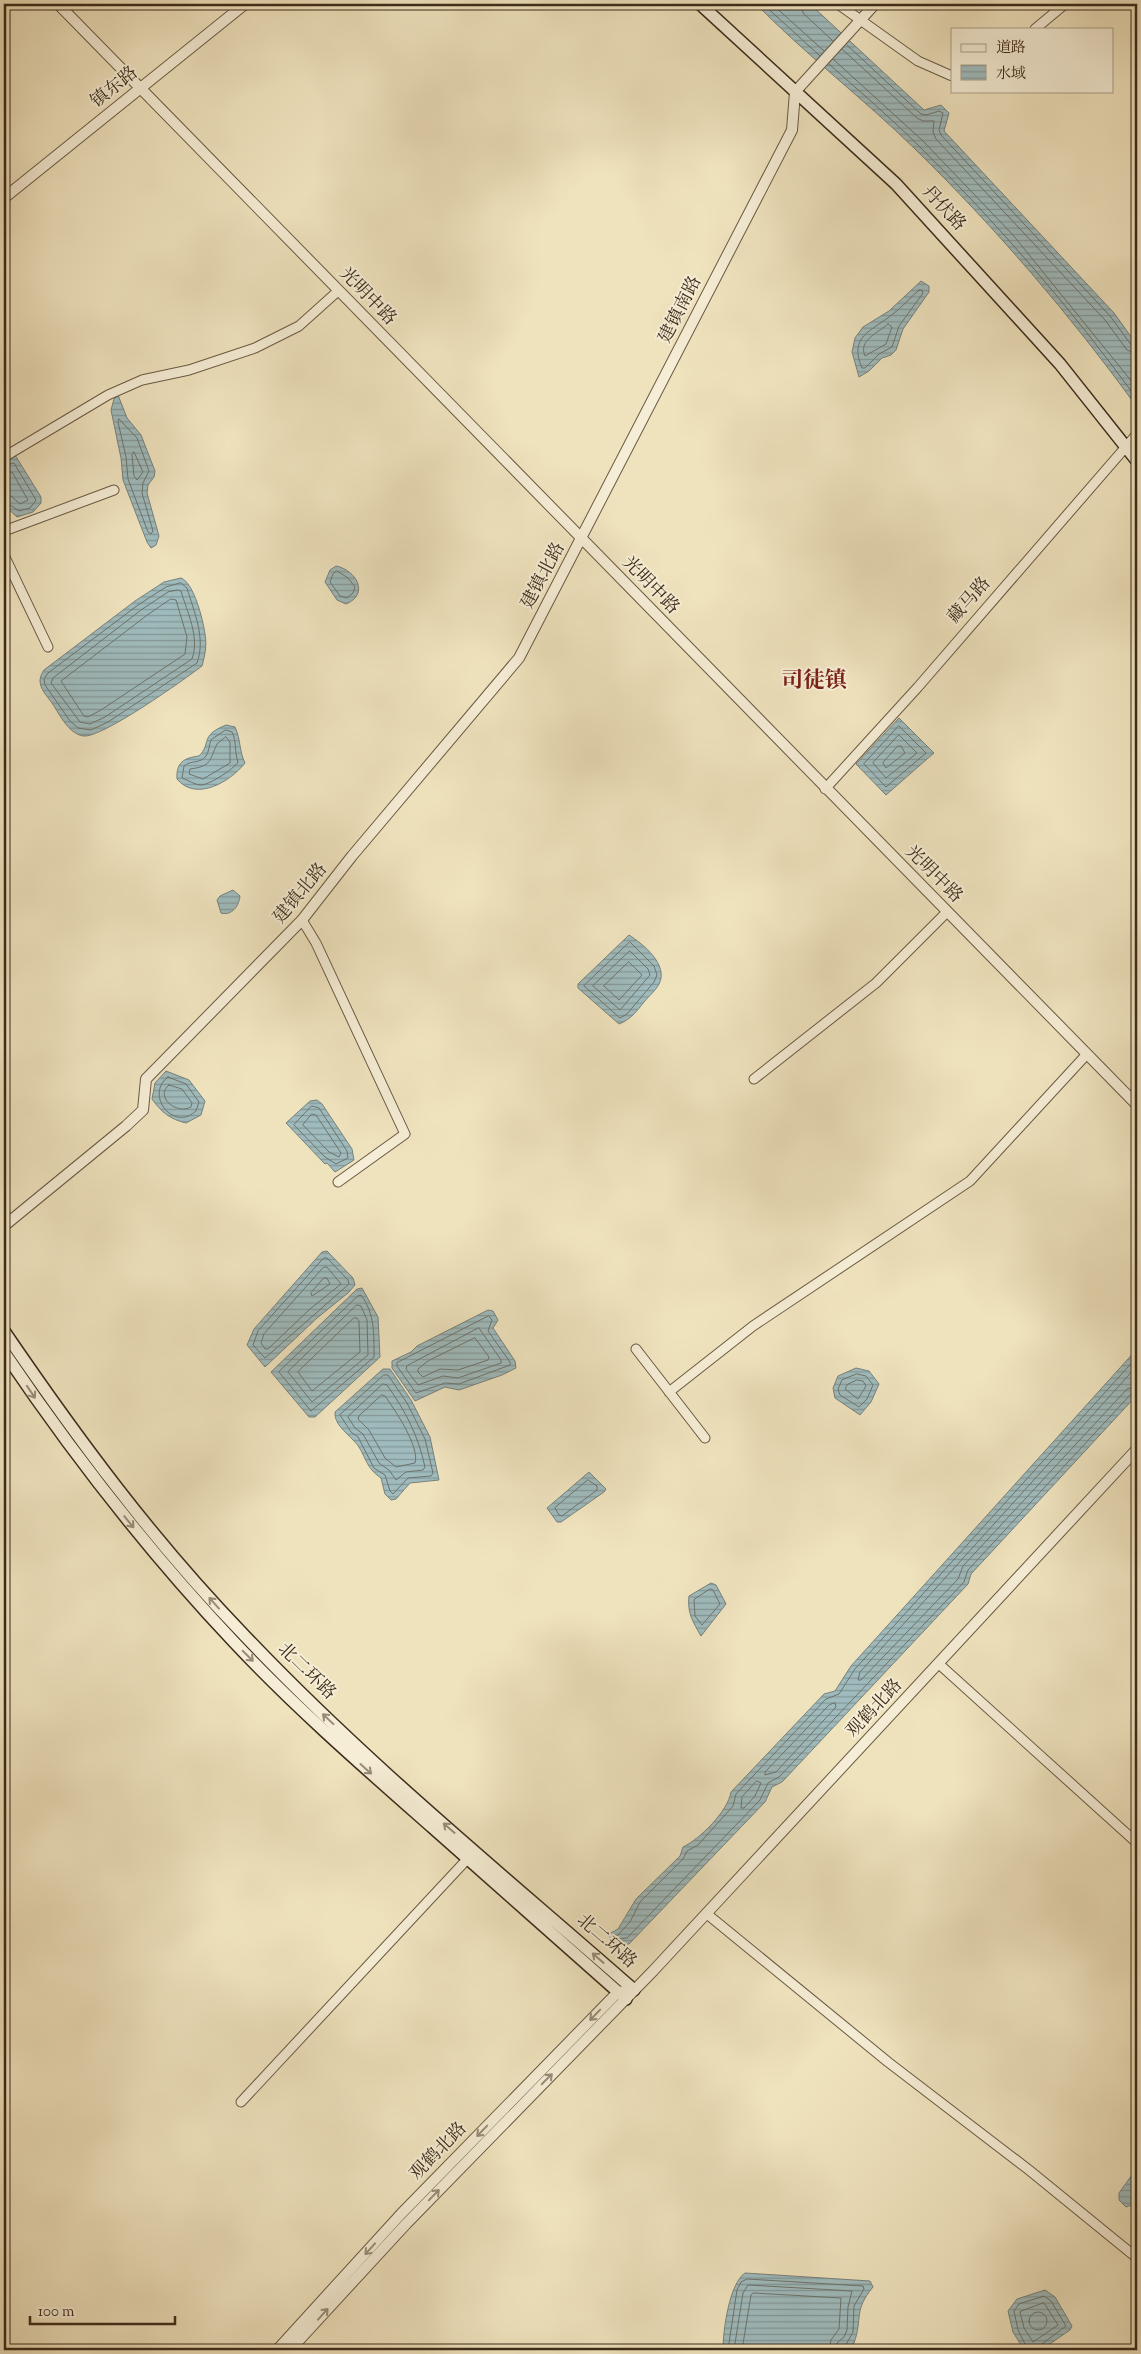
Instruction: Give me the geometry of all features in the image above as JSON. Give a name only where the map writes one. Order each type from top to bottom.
[{"type":"main road","name":"丹伏路","points":[[700,4],[902,191],[1060,364],[1137,460]]},
{"type":"main road","name":"北二环路","points":[[4,1331],[66,1422],[113,1486],[242,1634],[308,1700],[471,1855],[622,1995]]},
{"type":"main road","name":"北二环路","points":[[4,1352],[58,1430],[106,1494],[160,1560],[235,1643],[301,1710],[471,1855],[634,1990]]},
{"type":"street","name":"光明中路","points":[[58,4],[825,789],[1137,1105]]},
{"type":"street","name":"镇东路","points":[[4,198],[245,4]]},
{"type":"street","points":[[838,4],[918,61],[951,76]]},
{"type":"street","points":[[795,92],[852,27],[875,4]]},
{"type":"street","points":[[1036,28],[1065,4]]},
{"type":"street","name":"建镇南路","points":[[582,540],[792,130],[795,92]]},
{"type":"street","points":[[4,457],[108,395],[134,384],[189,370],[255,348],[299,326],[338,291]]},
{"type":"street","name":"藏马路","points":[[825,789],[918,686],[1137,434]]},
{"type":"street","points":[[4,531],[114,490]]},
{"type":"street","name":"建镇北路","points":[[4,1226],[126,1126],[142,1110],[146,1079],[302,920],[352,856],[520,658],[582,540]]},
{"type":"street","points":[[4,555],[48,647]]},
{"type":"street","points":[[754,1079],[876,983],[947,912]]},
{"type":"street","points":[[302,920],[316,943],[405,1134],[338,1182]]},
{"type":"street","points":[[668,1392],[754,1326],[970,1181],[1087,1054]]},
{"type":"street","points":[[636,1349],[705,1438]]},
{"type":"street","name":"观鹤北路","points":[[634,1990],[707,1914],[1137,1449]]},
{"type":"street","points":[[939,1664],[1137,1843]]},
{"type":"street","points":[[241,2102],[471,1855]]},
{"type":"street","points":[[707,1914],[888,2062],[1029,2170],[1137,2258]]},
{"type":"street","points":[[622,1995],[634,1990]]},
{"type":"street","name":"观鹤北路","points":[[277,2350],[401,2214],[622,1995]]},
{"type":"street","name":"观鹤北路","points":[[290,2350],[407,2222],[622,1995]]},
{"type":"water","points":[[756,4],[810,4],[924,110],[941,105],[949,113],[944,131],[1114,313],[1137,345],[1137,407],[1059,306],[975,210],[896,131]]},
{"type":"water","points":[[921,281],[929,286],[929,292],[903,329],[896,350],[891,355],[882,358],[869,371],[859,377],[852,352],[855,338],[863,327],[889,311]]},
{"type":"water","points":[[118,395],[127,418],[141,435],[155,471],[154,477],[148,485],[147,493],[159,536],[156,545],[151,548],[123,480],[121,458],[111,410],[114,399]]},
{"type":"water","points":[[15,455],[41,497],[41,503],[33,512],[17,517],[4,505],[4,462]]},
{"type":"water","points":[[336,566],[349,572],[358,583],[359,589],[357,594],[353,600],[346,604],[337,600],[325,582],[330,570]]},
{"type":"water","points":[[181,578],[186,581],[194,594],[202,620],[206,642],[202,666],[143,707],[107,728],[83,736],[73,731],[65,723],[41,687],[40,679],[44,670],[135,601],[164,582]]},
{"type":"water","points":[[899,718],[934,753],[886,795],[856,764]]},
{"type":"water","points":[[226,725],[235,727],[245,763],[231,777],[212,787],[194,789],[185,786],[177,779],[178,769],[182,762],[199,756],[209,736]]},
{"type":"water","points":[[233,890],[240,896],[238,903],[232,912],[221,913],[217,900],[220,896]]},
{"type":"water","points":[[629,935],[653,956],[661,970],[661,977],[659,984],[636,1012],[619,1024],[578,988],[578,984]]},
{"type":"water","points":[[166,1071],[189,1080],[205,1101],[201,1115],[186,1123],[175,1120],[163,1112],[152,1099],[155,1083]]},
{"type":"water","points":[[317,1100],[322,1104],[352,1149],[354,1160],[335,1172],[286,1123],[310,1101]]},
{"type":"water","points":[[327,1251],[353,1278],[355,1285],[265,1367],[247,1345],[254,1329],[322,1252]]},
{"type":"water","points":[[362,1288],[378,1317],[380,1357],[315,1417],[309,1417],[271,1372],[357,1289]]},
{"type":"water","points":[[488,1310],[493,1311],[498,1320],[493,1328],[515,1361],[516,1368],[459,1390],[445,1387],[415,1401],[392,1368],[392,1361],[411,1352],[417,1346]]},
{"type":"water","points":[[1137,1349],[1137,1395],[971,1574],[968,1584],[782,1782],[772,1787],[765,1802],[629,1944],[610,1945],[609,1934],[618,1929],[636,1899],[680,1856],[683,1847],[697,1838],[712,1824],[725,1807],[731,1792],[824,1694],[835,1691],[851,1666]]},
{"type":"water","points":[[856,1368],[869,1371],[879,1384],[871,1402],[860,1415],[835,1398],[833,1388],[838,1376]]},
{"type":"water","points":[[383,1369],[390,1369],[411,1400],[430,1437],[439,1480],[410,1483],[396,1499],[391,1500],[385,1494],[381,1478],[371,1469],[360,1449],[341,1428],[335,1416],[335,1412]]},
{"type":"water","points":[[589,1472],[606,1489],[561,1522],[557,1522],[547,1508]]},
{"type":"water","points":[[711,1583],[716,1585],[726,1604],[701,1636],[690,1612],[689,1596]]},
{"type":"water","points":[[1137,2168],[1137,2203],[1126,2207],[1119,2200],[1119,2193]]},
{"type":"water","points":[[745,2273],[870,2281],[873,2287],[863,2302],[854,2343],[842,2350],[723,2350],[724,2332],[731,2297],[739,2279]]},
{"type":"water","points":[[1045,2290],[1055,2297],[1072,2326],[1070,2330],[1041,2350],[1024,2350],[1013,2332],[1008,2311],[1017,2299]]},
{"type":"district","name":"司徒镇","points":[[814,682]]}]
